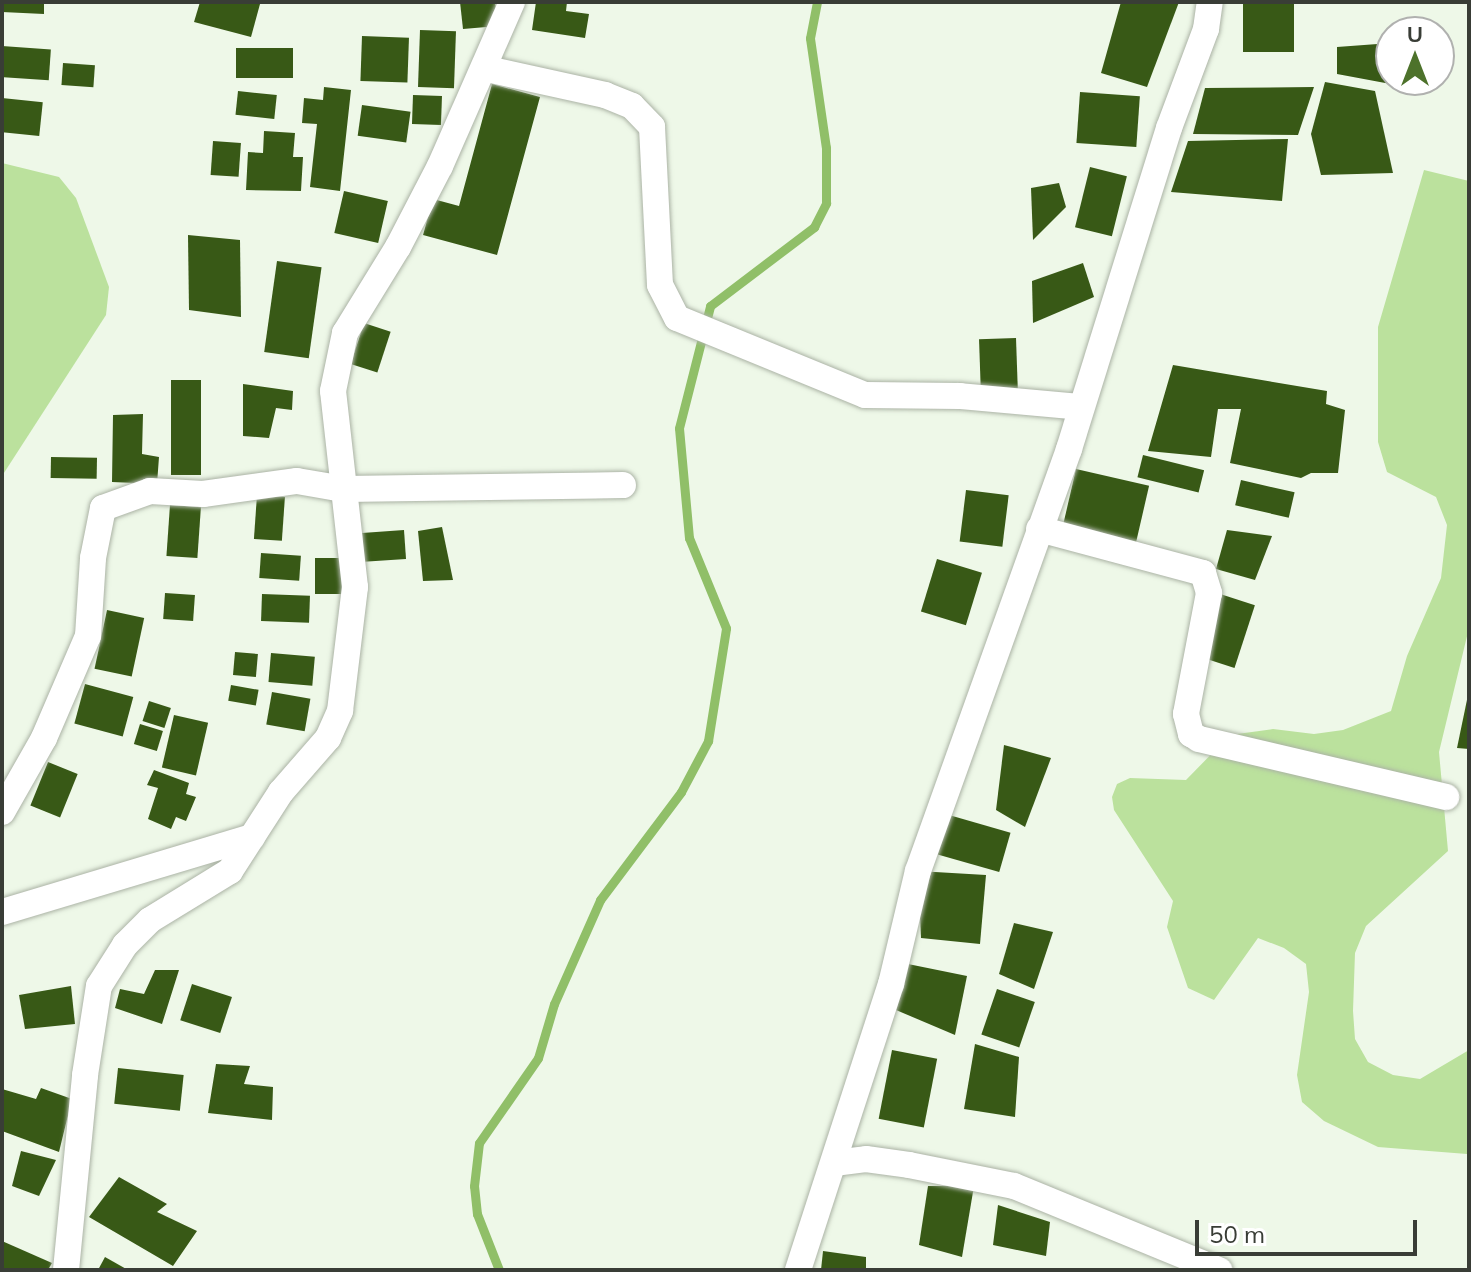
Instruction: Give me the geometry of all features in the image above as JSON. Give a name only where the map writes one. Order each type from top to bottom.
[{"type":"street","points":[[66,1270],[85,1075],[99,986],[125,945],[150,920],[230,871],[281,792],[328,738],[340,711],[355,587],[333,391],[345,333],[398,247],[487,69],[512,2]]},
{"type":"street","points":[[798,1270],[891,984],[918,871],[1080,407],[1169,128],[1206,29],[1210,2]]},
{"type":"street","points":[[487,69],[605,95],[632,106],[652,127],[660,285],[677,318],[865,395],[960,396],[1080,407]]},
{"type":"street","points":[[2,812],[44,738],[88,636],[93,558],[103,508],[150,491],[203,494],[297,481],[344,489],[623,485]]},
{"type":"street","points":[[1039,529],[1203,573],[1209,593],[1186,714],[1191,734],[1199,739],[1446,797]]},
{"type":"street","points":[[2,912],[252,837]]},
{"type":"street","points":[[834,1163],[866,1159],[1014,1186],[1219,1270]]},
{"type":"green space","points":[[2,163],[59,177],[76,198],[109,287],[106,315],[2,476]]},
{"type":"green space","points":[[1424,170],[1469,181],[1469,628],[1439,752],[1448,851],[1366,926],[1355,953],[1353,1011],[1355,1039],[1368,1062],[1393,1075],[1420,1079],[1469,1050],[1467,1154],[1378,1147],[1324,1121],[1302,1102],[1297,1075],[1309,992],[1306,964],[1284,948],[1258,938],[1214,1000],[1188,988],[1167,927],[1173,901],[1114,810],[1112,797],[1117,784],[1130,778],[1186,780],[1230,735],[1273,729],[1314,734],[1343,730],[1391,711],[1407,656],[1441,578],[1447,525],[1436,497],[1387,472],[1378,442],[1378,327]]},
{"type":"building","points":[[2,2],[44,2],[44,14],[2,12]]},
{"type":"building","points":[[200,2],[260,4],[251,37],[194,22]]},
{"type":"building","points":[[460,2],[495,2],[498,26],[463,29]]},
{"type":"building","points":[[536,2],[567,2],[566,11],[589,14],[585,38],[532,30]]},
{"type":"building","points":[[1121,2],[1179,2],[1147,87],[1101,73]]},
{"type":"building","points":[[1243,2],[1294,2],[1294,52],[1243,52]]},
{"type":"building","points":[[420,30],[456,31],[454,88],[418,87]]},
{"type":"building","points":[[362,36],[409,38],[407,83],[360,81]]},
{"type":"building","points":[[1375,44],[1375,81],[1337,74],[1337,47]]},
{"type":"building","points":[[2,46],[51,49],[49,80],[2,77]]},
{"type":"building","points":[[236,48],[293,48],[293,78],[236,78]]},
{"type":"building","points":[[63,63],[95,65],[93,87],[61,85]]},
{"type":"building","points":[[1325,82],[1375,91],[1393,173],[1321,175],[1311,134]]},
{"type":"building","points":[[492,84],[540,97],[497,255],[423,235],[433,199],[459,206]]},
{"type":"building","points":[[324,87],[351,90],[340,191],[310,187],[317,124],[302,123],[304,98],[323,100]]},
{"type":"building","points":[[1314,87],[1298,135],[1193,134],[1205,88]]},
{"type":"building","points":[[238,91],[277,95],[274,119],[235,115]]},
{"type":"building","points":[[1080,92],[1140,96],[1136,147],[1076,143]]},
{"type":"building","points":[[413,95],[442,96],[441,125],[412,124]]},
{"type":"building","points":[[2,98],[43,102],[39,136],[2,132]]},
{"type":"building","points":[[362,105],[411,112],[406,143],[358,136]]},
{"type":"building","points":[[264,131],[295,133],[293,157],[303,157],[301,191],[246,190],[248,152],[263,153]]},
{"type":"building","points":[[1288,139],[1282,201],[1171,192],[1188,141]]},
{"type":"building","points":[[213,141],[241,143],[239,177],[211,175]]},
{"type":"building","points":[[1090,167],[1127,176],[1112,236],[1075,227]]},
{"type":"building","points":[[1059,183],[1066,207],[1033,240],[1031,188]]},
{"type":"building","points":[[344,191],[388,201],[378,243],[334,233]]},
{"type":"building","points":[[188,235],[240,240],[241,317],[189,310]]},
{"type":"building","points":[[277,261],[322,267],[309,358],[264,352]]},
{"type":"building","points":[[1083,263],[1094,297],[1033,323],[1032,281]]},
{"type":"building","points":[[364,323],[391,332],[377,373],[351,364]]},
{"type":"building","points":[[1016,338],[1018,390],[981,391],[979,339]]},
{"type":"building","points":[[1173,365],[1327,391],[1326,404],[1345,410],[1338,473],[1311,473],[1301,478],[1230,463],[1241,409],[1218,409],[1211,457],[1148,451]]},
{"type":"building","points":[[171,380],[201,380],[201,475],[171,475]]},
{"type":"building","points":[[243,384],[293,391],[292,410],[276,408],[269,438],[243,436]]},
{"type":"building","points":[[143,414],[142,454],[159,457],[157,484],[112,482],[113,415]]},
{"type":"building","points":[[1143,455],[1204,470],[1199,493],[1137,477]]},
{"type":"building","points":[[51,457],[97,458],[97,479],[51,478]]},
{"type":"building","points":[[1076,469],[1149,486],[1135,546],[1062,529]]},
{"type":"building","points":[[1241,480],[1295,492],[1289,518],[1235,505]]},
{"type":"building","points":[[966,490],[1009,495],[1002,547],[960,542]]},
{"type":"building","points":[[257,495],[285,497],[282,541],[254,539]]},
{"type":"building","points":[[170,505],[201,507],[197,558],[166,556]]},
{"type":"building","points":[[442,527],[453,580],[423,581],[418,531]]},
{"type":"building","points":[[404,530],[406,559],[364,562],[362,533]]},
{"type":"building","points":[[1227,530],[1272,536],[1255,580],[1216,569]]},
{"type":"building","points":[[261,553],[301,556],[299,581],[259,578]]},
{"type":"building","points":[[315,558],[342,558],[342,594],[315,594]]},
{"type":"building","points":[[937,559],[982,573],[966,625],[921,612]]},
{"type":"building","points":[[1214,592],[1255,605],[1235,668],[1194,655]]},
{"type":"building","points":[[165,593],[195,595],[193,621],[163,619]]},
{"type":"building","points":[[262,594],[310,596],[309,623],[261,621]]},
{"type":"building","points":[[107,610],[144,618],[132,677],[95,669]]},
{"type":"building","points":[[235,652],[258,654],[256,677],[233,675]]},
{"type":"building","points":[[271,653],[315,657],[312,686],[268,682]]},
{"type":"building","points":[[85,684],[133,697],[123,737],[74,724]]},
{"type":"building","points":[[231,685],[259,690],[256,706],[228,701]]},
{"type":"building","points":[[272,692],[310,699],[305,731],[266,724]]},
{"type":"building","points":[[1468,695],[1469,749],[1457,748]]},
{"type":"building","points":[[149,701],[171,708],[164,728],[143,721]]},
{"type":"building","points":[[174,715],[208,723],[196,775],[162,768]]},
{"type":"building","points":[[140,724],[163,731],[157,751],[134,744]]},
{"type":"building","points":[[1004,745],[1051,758],[1025,827],[996,810]]},
{"type":"building","points":[[48,762],[78,774],[60,818],[30,806]]},
{"type":"building","points":[[154,770],[189,783],[186,794],[196,797],[186,821],[176,817],[171,829],[148,819],[158,788],[147,785]]},
{"type":"building","points":[[949,815],[1011,833],[999,872],[938,854]]},
{"type":"building","points":[[918,871],[986,875],[980,944],[921,938]]},
{"type":"building","points":[[1014,923],[1053,932],[1034,989],[999,974]]},
{"type":"building","points":[[908,964],[967,976],[955,1035],[896,1010]]},
{"type":"building","points":[[155,970],[179,970],[162,1024],[115,1008],[120,989],[144,994]]},
{"type":"building","points":[[192,984],[232,997],[220,1033],[180,1020]]},
{"type":"building","points":[[71,986],[75,1024],[25,1029],[19,995]]},
{"type":"building","points":[[997,989],[1035,1002],[1019,1047],[981,1034]]},
{"type":"building","points":[[975,1044],[1019,1057],[1015,1117],[964,1109]]},
{"type":"building","points":[[892,1050],[937,1059],[924,1127],[879,1119]]},
{"type":"building","points":[[216,1064],[250,1066],[244,1084],[273,1087],[272,1120],[208,1113]]},
{"type":"building","points":[[118,1068],[184,1075],[180,1111],[114,1104]]},
{"type":"building","points":[[41,1088],[72,1099],[59,1152],[2,1131],[2,1089],[36,1099]]},
{"type":"building","points":[[21,1151],[56,1160],[39,1196],[12,1186]]},
{"type":"building","points":[[119,1177],[167,1204],[157,1212],[197,1231],[173,1266],[89,1217]]},
{"type":"building","points":[[928,1186],[974,1186],[962,1257],[919,1245]]},
{"type":"building","points":[[998,1205],[1050,1222],[1046,1256],[993,1245]]},
{"type":"building","points":[[2,1241],[52,1263],[48,1270],[2,1270]]},
{"type":"building","points":[[823,1251],[866,1257],[866,1270],[821,1270]]},
{"type":"building","points":[[105,1257],[128,1270],[98,1270]]},
{"type":"waterway","points":[[499,1270],[477,1214],[474,1186],[479,1143],[538,1058],[554,1004],[600,900],[681,792],[708,741],[726,628],[689,538],[679,428],[710,306],[814,227],[826,203],[826,148],[810,38],[817,2]]}]
